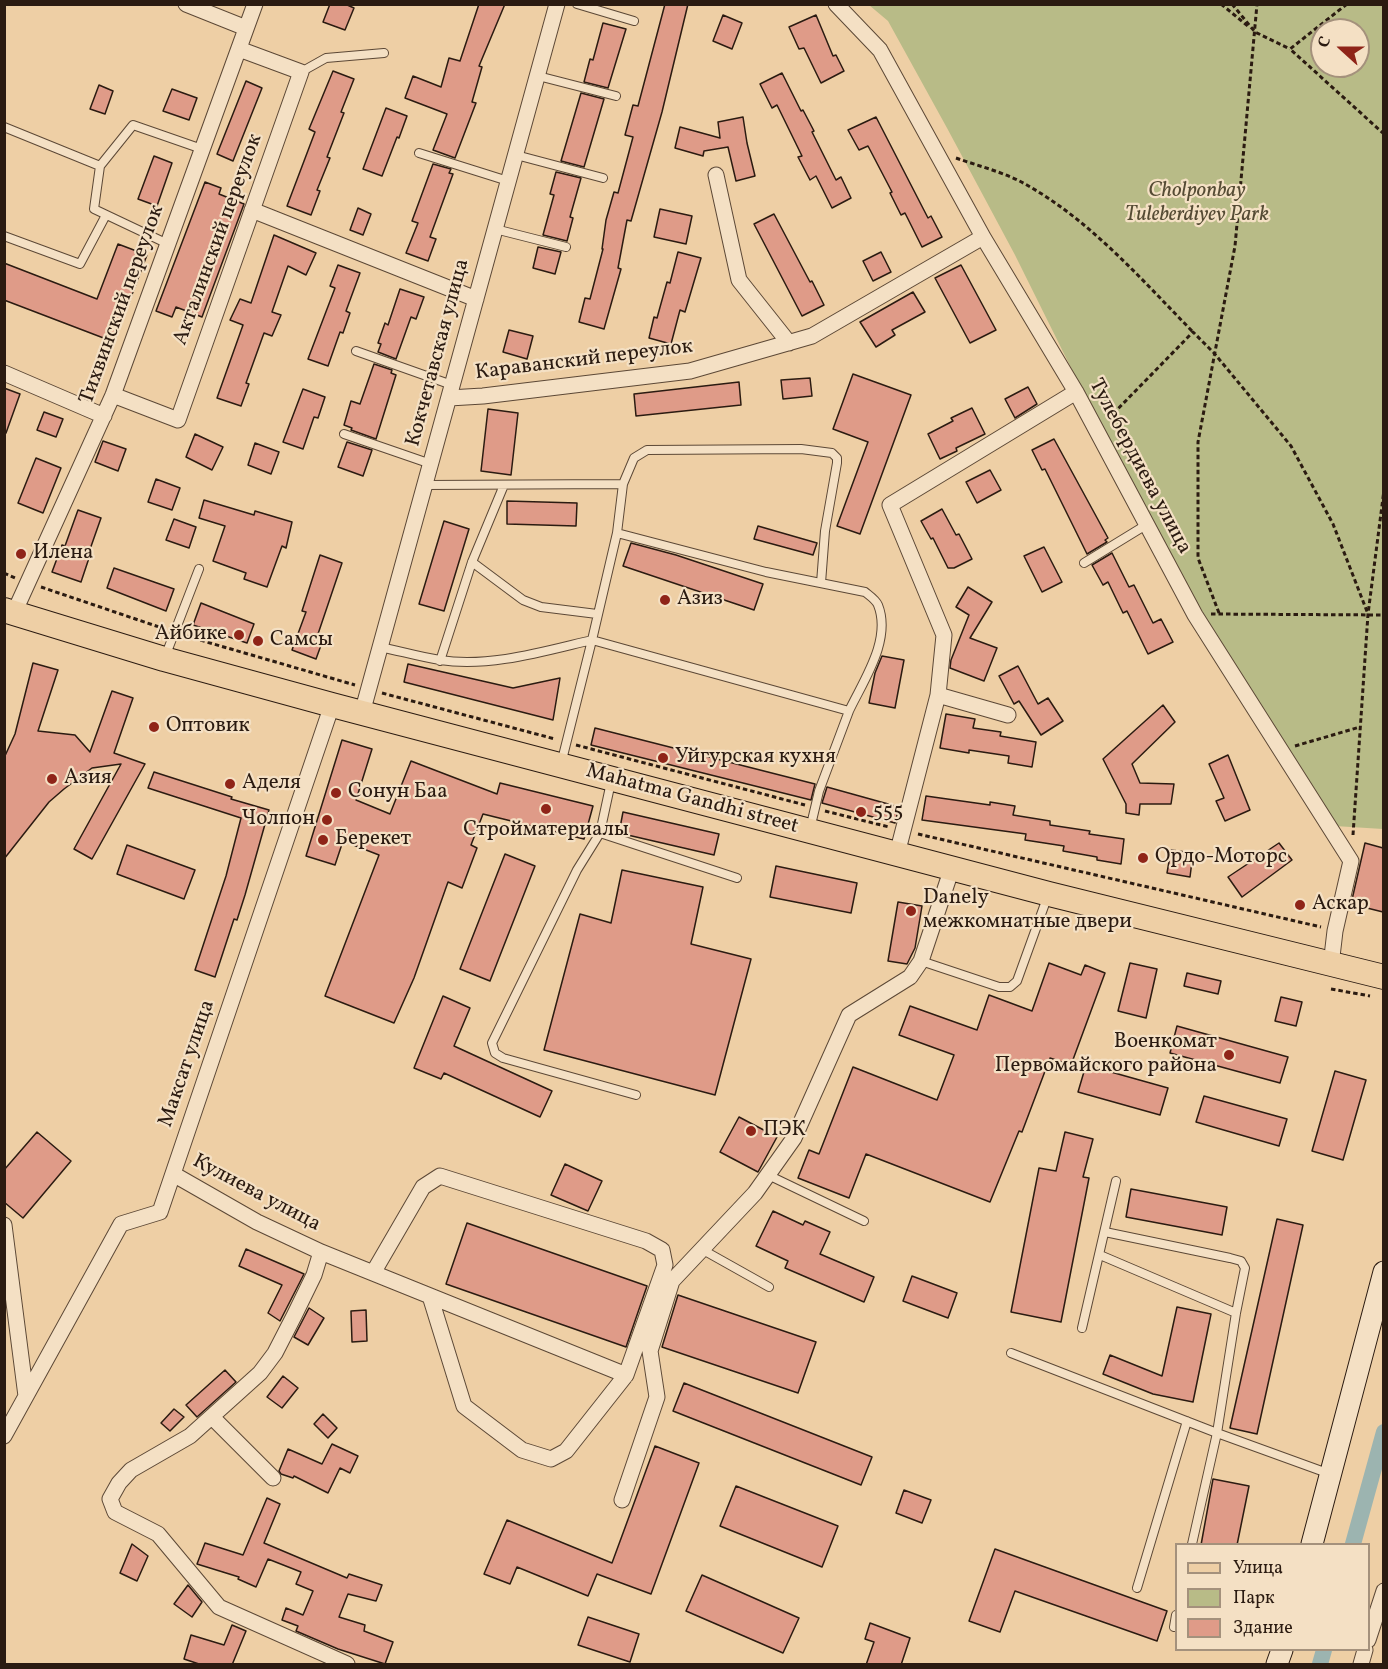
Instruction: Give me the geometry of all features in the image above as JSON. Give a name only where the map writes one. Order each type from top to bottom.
[{"type":"main road","name":"Mahatma Gandhi street","points":[[9,612],[164,659],[362,713],[563,754],[612,779],[813,820],[897,854],[1049,894],[1331,977],[1378,986]]},
{"type":"street","points":[[186,4],[246,28]]},
{"type":"street","name":"Тихвинский переулок","points":[[9,612],[28,583],[114,395],[255,4]]},
{"type":"street","name":"Кокчетавская улица","points":[[362,713],[558,4]]},
{"type":"street","name":"Тулебердиева улица","points":[[836,4],[880,50],[983,237],[1076,392],[1196,615],[1351,861],[1335,931],[1331,977]]},
{"type":"street","points":[[239,49],[301,72]]},
{"type":"street","name":"Акталинский переулок","points":[[114,395],[178,420],[301,72]]},
{"type":"street","points":[[716,175],[739,280],[789,343]]},
{"type":"street","points":[[252,210],[476,299]]},
{"type":"street","name":"Караванский переулок","points":[[450,392],[483,396],[690,371],[789,343],[812,336],[983,237]]},
{"type":"street","points":[[4,373],[104,416]]},
{"type":"street","points":[[897,854],[938,695],[944,635],[890,505],[1076,392]]},
{"type":"street","points":[[938,695],[1008,715]]},
{"type":"street","name":"Максат улица","points":[[4,1436],[121,1224],[160,1212],[332,705]]},
{"type":"street","points":[[622,1500],[657,1397],[650,1350],[672,1281],[755,1193],[794,1138],[849,1015],[910,977],[921,962],[952,868]]},
{"type":"street","name":"Кулиева улица","points":[[173,1174],[257,1222],[321,1252],[314,1275],[275,1353],[260,1373],[190,1436],[131,1470],[119,1483],[110,1499],[115,1512],[158,1534],[219,1607],[324,1660],[347,1665]]},
{"type":"street","points":[[373,1273],[423,1187],[440,1176],[646,1241],[662,1250],[666,1265],[626,1375],[566,1451],[551,1459],[522,1450],[464,1406],[430,1296]]},
{"type":"street","points":[[4,1224],[26,1396]]},
{"type":"street","points":[[321,1252],[626,1375]]},
{"type":"street","points":[[1313,1543],[1383,1272]]},
{"type":"street","points":[[212,1417],[273,1478]]},
{"type":"street","points":[[1370,1633],[1383,1591]]},
{"type":"lane","points":[[577,4],[634,21]]},
{"type":"lane","points":[[301,72],[327,58],[384,53]]},
{"type":"lane","points":[[538,76],[616,96]]},
{"type":"lane","points":[[168,244],[94,209],[100,166],[134,125],[202,149]]},
{"type":"lane","points":[[4,128],[100,166]]},
{"type":"lane","points":[[419,153],[508,181]]},
{"type":"lane","points":[[516,155],[603,178]]},
{"type":"lane","points":[[4,236],[80,264],[106,215]]},
{"type":"lane","points":[[495,229],[566,247]]},
{"type":"lane","points":[[356,351],[450,392]]},
{"type":"lane","points":[[344,434],[431,464]]},
{"type":"lane","points":[[563,754],[616,533],[622,484],[634,458],[646,450],[801,449],[836,455],[837,463],[825,531],[821,583]]},
{"type":"lane","points":[[425,485],[622,484]]},
{"type":"lane","points":[[441,661],[472,562],[504,485]]},
{"type":"lane","points":[[1084,564],[1146,525]]},
{"type":"lane","points":[[616,533],[766,572],[865,592],[878,603],[882,622],[879,647],[849,711],[819,790],[813,820]]},
{"type":"lane","points":[[472,562],[523,600],[541,607],[597,614]]},
{"type":"lane","points":[[164,659],[199,569]]},
{"type":"lane","points":[[380,647],[441,661],[469,662],[530,655],[592,640],[849,711]]},
{"type":"lane","points":[[612,779],[600,833],[578,870],[492,1043],[495,1053],[503,1058],[636,1095]]},
{"type":"lane","points":[[600,833],[737,878]]},
{"type":"lane","points":[[921,962],[999,987],[1010,987],[1017,981],[1049,894]]},
{"type":"lane","points":[[768,1174],[864,1221]]},
{"type":"lane","points":[[1082,1328],[1116,1181]]},
{"type":"lane","points":[[1105,1232],[1241,1261],[1245,1269],[1217,1433],[1192,1543]]},
{"type":"lane","points":[[703,1250],[769,1287]]},
{"type":"lane","points":[[1100,1255],[1236,1313]]},
{"type":"lane","points":[[1011,1353],[1217,1433],[1331,1474]]},
{"type":"lane","points":[[1137,1587],[1187,1421]]},
{"type":"lane","points":[[1174,1627],[1175,1621]]},
{"type":"path","points":[[1221,4],[1256,32],[1290,49],[1383,134]]},
{"type":"path","points":[[1232,4],[1256,32]]},
{"type":"path","points":[[1219,613],[1198,558],[1198,442],[1235,246],[1257,4]]},
{"type":"path","points":[[1290,49],[1347,4]]},
{"type":"path","points":[[935,150],[1023,182],[1051,200],[1122,259],[1214,353],[1291,446],[1333,524],[1368,614]]},
{"type":"path","points":[[1097,431],[1193,332]]},
{"type":"path","points":[[1353,837],[1368,614],[1383,490]]},
{"type":"path","points":[[4,573],[174,632],[369,689],[563,754],[813,820],[903,831],[1335,931]]},
{"type":"path","points":[[1196,615],[1219,613],[1383,615]]},
{"type":"path","points":[[1280,750],[1360,727]]},
{"type":"path","points":[[1331,977],[1378,986]]},
{"type":"green space","name":"Cholponbay Tuleberdiyev Park","points":[[869,5],[1383,5],[1383,829],[1335,826],[1213,634],[1087,400],[1015,255],[888,21]]},
{"type":"building","points":[[330,4],[345,4],[354,8],[345,30],[323,22]]},
{"type":"building","points":[[479,4],[505,4],[479,66],[482,67],[472,102],[476,103],[455,158],[433,150],[447,114],[405,98],[413,76],[441,87],[449,58],[460,61]]},
{"type":"building","points":[[665,4],[688,4],[662,112],[631,221],[627,220],[618,268],[621,269],[604,329],[579,322],[585,298],[590,299],[603,249],[606,220],[614,192],[618,193],[633,137],[625,135],[633,105],[638,106]]},
{"type":"building","points":[[723,15],[742,23],[732,49],[713,41]]},
{"type":"building","points":[[816,15],[833,56],[836,55],[844,71],[821,83],[804,48],[799,49],[789,27]]},
{"type":"building","points":[[603,23],[626,29],[608,88],[584,82],[590,59],[593,60]]},
{"type":"building","points":[[333,71],[354,79],[341,112],[344,113],[327,157],[330,158],[317,190],[320,191],[311,215],[287,206],[315,132],[309,129]]},
{"type":"building","points":[[782,73],[814,131],[812,132],[836,180],[841,177],[851,198],[832,208],[816,176],[810,180],[798,157],[802,156],[777,105],[772,108],[760,84]]},
{"type":"building","points":[[246,81],[262,88],[233,161],[217,154]]},
{"type":"building","points":[[99,85],[113,91],[105,114],[90,109]]},
{"type":"building","points":[[172,89],[197,98],[189,120],[163,111]]},
{"type":"building","points":[[581,93],[604,99],[584,167],[561,161]]},
{"type":"building","points":[[386,108],[407,116],[382,176],[363,169]]},
{"type":"building","points":[[743,117],[755,176],[736,181],[728,147],[704,151],[703,156],[675,148],[680,127],[720,138],[718,122]]},
{"type":"building","points":[[876,117],[928,218],[931,216],[942,237],[922,247],[905,213],[901,215],[890,193],[892,192],[868,146],[859,150],[848,130]]},
{"type":"building","points":[[154,156],[172,163],[157,206],[138,199]]},
{"type":"building","points":[[433,164],[451,169],[449,173],[453,174],[430,237],[436,239],[428,261],[406,253],[418,223],[412,221]]},
{"type":"building","points":[[556,172],[581,178],[570,217],[573,218],[567,241],[543,235],[554,195],[550,194]]},
{"type":"building","points":[[205,182],[221,188],[219,194],[244,204],[202,317],[176,307],[172,317],[156,311]]},
{"type":"building","points":[[358,208],[371,214],[363,235],[350,230]]},
{"type":"building","points":[[660,209],[692,216],[686,244],[654,237]]},
{"type":"building","points":[[774,214],[824,305],[802,316],[754,224]]},
{"type":"building","points":[[274,235],[316,253],[306,275],[288,266],[272,312],[281,315],[272,336],[264,333],[246,383],[249,384],[241,406],[217,398],[243,325],[230,320],[240,299],[251,303]]},
{"type":"building","points":[[118,244],[147,255],[114,342],[4,300],[4,263],[97,299]]},
{"type":"building","points":[[538,247],[561,252],[555,274],[533,268]]},
{"type":"building","points":[[678,252],[701,258],[685,312],[680,310],[671,344],[649,338],[667,282],[670,283]]},
{"type":"building","points":[[881,252],[891,272],[873,281],[863,261]]},
{"type":"building","points":[[338,265],[360,273],[346,311],[350,313],[343,333],[340,332],[328,366],[308,359],[335,288],[330,286]]},
{"type":"building","points":[[961,265],[996,330],[970,343],[935,278]]},
{"type":"building","points":[[400,289],[424,297],[416,319],[411,317],[396,359],[378,352],[381,344],[378,343],[385,323],[388,325]]},
{"type":"building","points":[[913,292],[925,312],[892,330],[895,335],[876,347],[860,322]]},
{"type":"building","points":[[509,330],[533,336],[527,359],[503,352]]},
{"type":"building","points":[[374,364],[392,370],[391,373],[396,375],[376,439],[344,425],[351,401],[360,404]]},
{"type":"building","points":[[853,374],[911,395],[860,534],[837,526],[868,442],[833,429]]},
{"type":"building","points":[[810,378],[812,396],[783,399],[781,380]]},
{"type":"building","points":[[739,382],[741,405],[636,416],[634,394]]},
{"type":"building","points":[[1028,387],[1037,404],[1015,418],[1005,399]]},
{"type":"building","points":[[4,388],[20,394],[6,433],[4,433]]},
{"type":"building","points":[[303,389],[325,397],[318,418],[314,417],[303,449],[283,442]]},
{"type":"building","points":[[972,408],[985,434],[956,448],[957,451],[940,459],[928,434],[953,421],[951,418]]},
{"type":"building","points":[[488,409],[518,413],[511,475],[481,471]]},
{"type":"building","points":[[44,412],[63,419],[56,437],[37,430]]},
{"type":"building","points":[[195,434],[223,447],[212,470],[186,457]]},
{"type":"building","points":[[1054,439],[1108,538],[1105,540],[1107,542],[1087,554],[1045,469],[1042,470],[1032,450]]},
{"type":"building","points":[[103,441],[126,449],[118,471],[95,462]]},
{"type":"building","points":[[347,442],[372,450],[363,476],[338,467]]},
{"type":"building","points":[[255,443],[279,452],[271,474],[248,465]]},
{"type":"building","points":[[36,458],[61,468],[43,513],[18,503]]},
{"type":"building","points":[[990,470],[1001,490],[977,503],[966,482]]},
{"type":"building","points":[[156,479],[180,488],[172,510],[148,502]]},
{"type":"building","points":[[204,500],[254,515],[255,511],[292,522],[286,548],[282,546],[267,587],[244,579],[246,573],[213,561],[225,526],[199,518]]},
{"type":"building","points":[[507,501],[577,503],[576,526],[507,524]]},
{"type":"building","points":[[942,509],[972,559],[954,568],[948,568],[933,538],[931,539],[921,521]]},
{"type":"building","points":[[78,510],[101,518],[81,582],[52,572],[62,545],[65,546]]},
{"type":"building","points":[[174,519],[196,527],[189,548],[166,540]]},
{"type":"building","points":[[444,521],[469,529],[444,611],[419,604]]},
{"type":"building","points":[[758,526],[817,543],[813,555],[754,539]]},
{"type":"building","points":[[631,543],[676,555],[763,584],[754,610],[623,566]]},
{"type":"building","points":[[1044,547],[1062,582],[1042,592],[1024,556]]},
{"type":"building","points":[[1112,553],[1129,587],[1134,585],[1153,623],[1161,619],[1173,642],[1148,654],[1127,611],[1123,613],[1108,582],[1103,585],[1092,565]]},
{"type":"building","points":[[320,555],[342,563],[318,634],[324,637],[316,659],[292,650],[306,612],[302,611]]},
{"type":"building","points":[[114,568],[174,589],[166,611],[107,588]]},
{"type":"building","points":[[968,587],[992,602],[970,638],[997,648],[984,681],[950,668],[969,615],[956,607]]},
{"type":"building","points":[[201,603],[254,624],[247,643],[193,625]]},
{"type":"building","points":[[882,656],[904,660],[895,708],[869,703],[875,673]]},
{"type":"building","points":[[33,663],[58,670],[38,731],[75,735],[90,752],[112,691],[133,698],[114,753],[145,764],[92,859],[74,849],[121,764],[92,768],[64,789],[49,802],[4,859],[4,758],[15,734]]},
{"type":"building","points":[[408,664],[513,688],[560,678],[553,720],[404,682]]},
{"type":"building","points":[[1018,666],[1038,704],[1048,698],[1063,721],[1041,735],[1019,701],[1014,704],[999,676]]},
{"type":"building","points":[[1163,705],[1175,722],[1132,764],[1140,783],[1174,784],[1171,804],[1140,804],[1139,815],[1126,813],[1126,804],[1103,759]]},
{"type":"building","points":[[946,714],[975,719],[973,728],[1001,732],[1000,736],[1036,742],[1032,767],[1008,763],[1009,756],[940,748]]},
{"type":"building","points":[[595,728],[815,784],[811,800],[591,745]]},
{"type":"building","points":[[342,740],[372,749],[356,800],[390,814],[411,761],[497,794],[500,783],[593,806],[584,839],[483,814],[471,845],[477,848],[462,888],[448,882],[414,978],[394,1023],[325,996],[379,855],[343,841],[335,865],[306,856]]},
{"type":"building","points":[[1228,755],[1250,810],[1225,821],[1216,801],[1224,798],[1209,764]]},
{"type":"building","points":[[154,772],[269,810],[237,920],[234,919],[215,977],[195,970],[226,876],[241,818],[148,788]]},
{"type":"building","points":[[827,787],[899,807],[895,823],[822,803]]},
{"type":"building","points":[[926,796],[1015,806],[1013,815],[1050,821],[1050,825],[1090,831],[1089,834],[1124,839],[1121,864],[1063,851],[1064,846],[1025,840],[1026,834],[922,820]]},
{"type":"building","points":[[623,812],[719,834],[714,855],[619,833]]},
{"type":"building","points":[[1279,843],[1292,860],[1242,897],[1228,877]]},
{"type":"building","points":[[1365,843],[1383,848],[1383,912],[1351,904]]},
{"type":"building","points":[[127,845],[195,870],[184,899],[117,874]]},
{"type":"building","points":[[1171,850],[1193,853],[1190,877],[1167,873]]},
{"type":"building","points":[[505,854],[535,866],[490,981],[460,969]]},
{"type":"building","points":[[776,866],[857,883],[851,913],[770,897]]},
{"type":"building","points":[[622,870],[703,887],[691,944],[751,959],[715,1095],[544,1050],[580,914],[611,923]]},
{"type":"building","points":[[898,902],[922,906],[915,948],[907,964],[888,961]]},
{"type":"building","points":[[1049,963],[1081,975],[1085,965],[1105,973],[1071,1065],[1050,1058],[1022,1132],[1019,1131],[990,1202],[866,1154],[849,1198],[798,1178],[809,1150],[819,1154],[853,1067],[937,1100],[954,1055],[899,1035],[910,1006],[977,1030],[989,995],[1032,1011]]},
{"type":"building","points":[[1130,963],[1157,969],[1146,1018],[1118,1011]]},
{"type":"building","points":[[1187,973],[1221,981],[1218,994],[1184,986]]},
{"type":"building","points":[[443,996],[470,1008],[454,1046],[552,1091],[540,1117],[444,1073],[441,1079],[414,1068]]},
{"type":"building","points":[[1281,997],[1302,1002],[1296,1026],[1275,1021]]},
{"type":"building","name":"Военкомат Первомайского района","points":[[1177,1026],[1288,1057],[1280,1083],[1170,1053]]},
{"type":"building","points":[[1086,1065],[1168,1088],[1160,1115],[1078,1092]]},
{"type":"building","points":[[1335,1071],[1366,1080],[1343,1160],[1312,1151]]},
{"type":"building","points":[[1204,1096],[1287,1119],[1279,1146],[1196,1122]]},
{"type":"building","points":[[739,1117],[777,1137],[758,1172],[720,1152]]},
{"type":"building","points":[[37,1132],[71,1161],[23,1218],[4,1202],[4,1170]]},
{"type":"building","points":[[1065,1132],[1093,1139],[1083,1177],[1089,1178],[1061,1322],[1011,1312],[1039,1168],[1056,1171]]},
{"type":"building","points":[[565,1164],[602,1181],[588,1211],[551,1195]]},
{"type":"building","points":[[1131,1189],[1227,1207],[1222,1235],[1126,1217]]},
{"type":"building","points":[[773,1211],[803,1225],[805,1221],[830,1232],[820,1254],[874,1277],[864,1302],[785,1268],[788,1261],[756,1246]]},
{"type":"building","points":[[1277,1219],[1303,1225],[1257,1434],[1230,1428]]},
{"type":"building","points":[[467,1223],[647,1286],[626,1347],[446,1284]]},
{"type":"building","points":[[246,1249],[304,1274],[280,1321],[268,1313],[282,1285],[239,1266]]},
{"type":"building","points":[[912,1276],[957,1293],[948,1318],[903,1301]]},
{"type":"building","points":[[678,1295],[816,1342],[798,1393],[662,1347]]},
{"type":"building","points":[[1177,1307],[1211,1314],[1193,1402],[1153,1394],[1103,1374],[1110,1355],[1162,1376]]},
{"type":"building","points":[[309,1308],[324,1318],[308,1345],[294,1337]]},
{"type":"building","points":[[366,1310],[367,1341],[352,1342],[351,1311]]},
{"type":"building","points":[[225,1370],[236,1382],[197,1417],[186,1405]]},
{"type":"building","points":[[283,1376],[298,1388],[282,1408],[267,1397]]},
{"type":"building","points":[[684,1383],[872,1457],[861,1485],[673,1411]]},
{"type":"building","points":[[174,1409],[184,1417],[170,1431],[161,1423]]},
{"type":"building","points":[[323,1414],[337,1428],[328,1438],[314,1424]]},
{"type":"building","points":[[332,1444],[358,1456],[350,1473],[340,1468],[328,1493],[294,1476],[293,1478],[281,1474],[279,1471],[288,1449],[322,1464]]},
{"type":"building","points":[[655,1446],[699,1463],[651,1594],[597,1574],[588,1596],[517,1567],[510,1584],[484,1574],[507,1520],[612,1563]]},
{"type":"building","points":[[1213,1479],[1249,1486],[1237,1543],[1201,1543]]},
{"type":"building","points":[[736,1486],[838,1526],[822,1567],[720,1526]]},
{"type":"building","points":[[904,1490],[931,1500],[922,1523],[896,1513]]},
{"type":"building","points":[[267,1498],[280,1504],[264,1543],[347,1578],[349,1574],[382,1585],[376,1601],[348,1594],[339,1617],[365,1625],[364,1631],[393,1642],[385,1664],[338,1649],[296,1631],[298,1626],[282,1620],[286,1608],[303,1615],[313,1591],[296,1584],[301,1572],[268,1559],[256,1587],[238,1579],[239,1577],[197,1564],[205,1543],[243,1555]]},
{"type":"building","points":[[132,1544],[148,1556],[137,1581],[120,1573]]},
{"type":"building","points":[[995,1549],[1167,1611],[1157,1641],[1015,1591],[1000,1632],[969,1621]]},
{"type":"building","points":[[702,1575],[799,1618],[783,1653],[686,1611]]},
{"type":"building","points":[[188,1585],[202,1602],[192,1617],[174,1604]]},
{"type":"building","points":[[588,1617],[639,1634],[630,1662],[578,1645]]},
{"type":"building","points":[[870,1623],[910,1638],[901,1665],[866,1665],[874,1642],[865,1639]]},
{"type":"building","points":[[232,1625],[246,1631],[232,1665],[202,1665],[184,1659],[191,1635],[224,1645]]},
{"type":"waterway","points":[[1353,1543],[1384,1432]]},
{"type":"waterway","points":[[1320,1664],[1324,1651]]},
{"type":"place","name":"Илена","points":[[21,554]]},
{"type":"place","name":"Азиз","points":[[665,600]]},
{"type":"place","name":"Айбике","points":[[239,635]]},
{"type":"place","name":"Самсы","points":[[258,641]]},
{"type":"place","name":"Оптовик","points":[[154,727]]},
{"type":"place","name":"Уйгурская кухня","points":[[663,758]]},
{"type":"place","name":"Азия","points":[[52,779]]},
{"type":"place","name":"Аделя","points":[[230,784]]},
{"type":"place","name":"Сонун Баа","points":[[336,793]]},
{"type":"place","name":"Стройматериалы","points":[[546,809]]},
{"type":"place","name":"555","points":[[861,812]]},
{"type":"place","name":"Чолпон","points":[[327,820]]},
{"type":"place","name":"Берекет","points":[[323,840]]},
{"type":"place","name":"Ордо-Моторс","points":[[1143,858]]},
{"type":"place","name":"Аскар","points":[[1300,905]]},
{"type":"place","name":"Danely межкомнатные двери","points":[[911,911]]},
{"type":"place","name":"Военкомат Первомайского района","points":[[1229,1055]]},
{"type":"place","name":"ПЭК","points":[[751,1131]]}]
